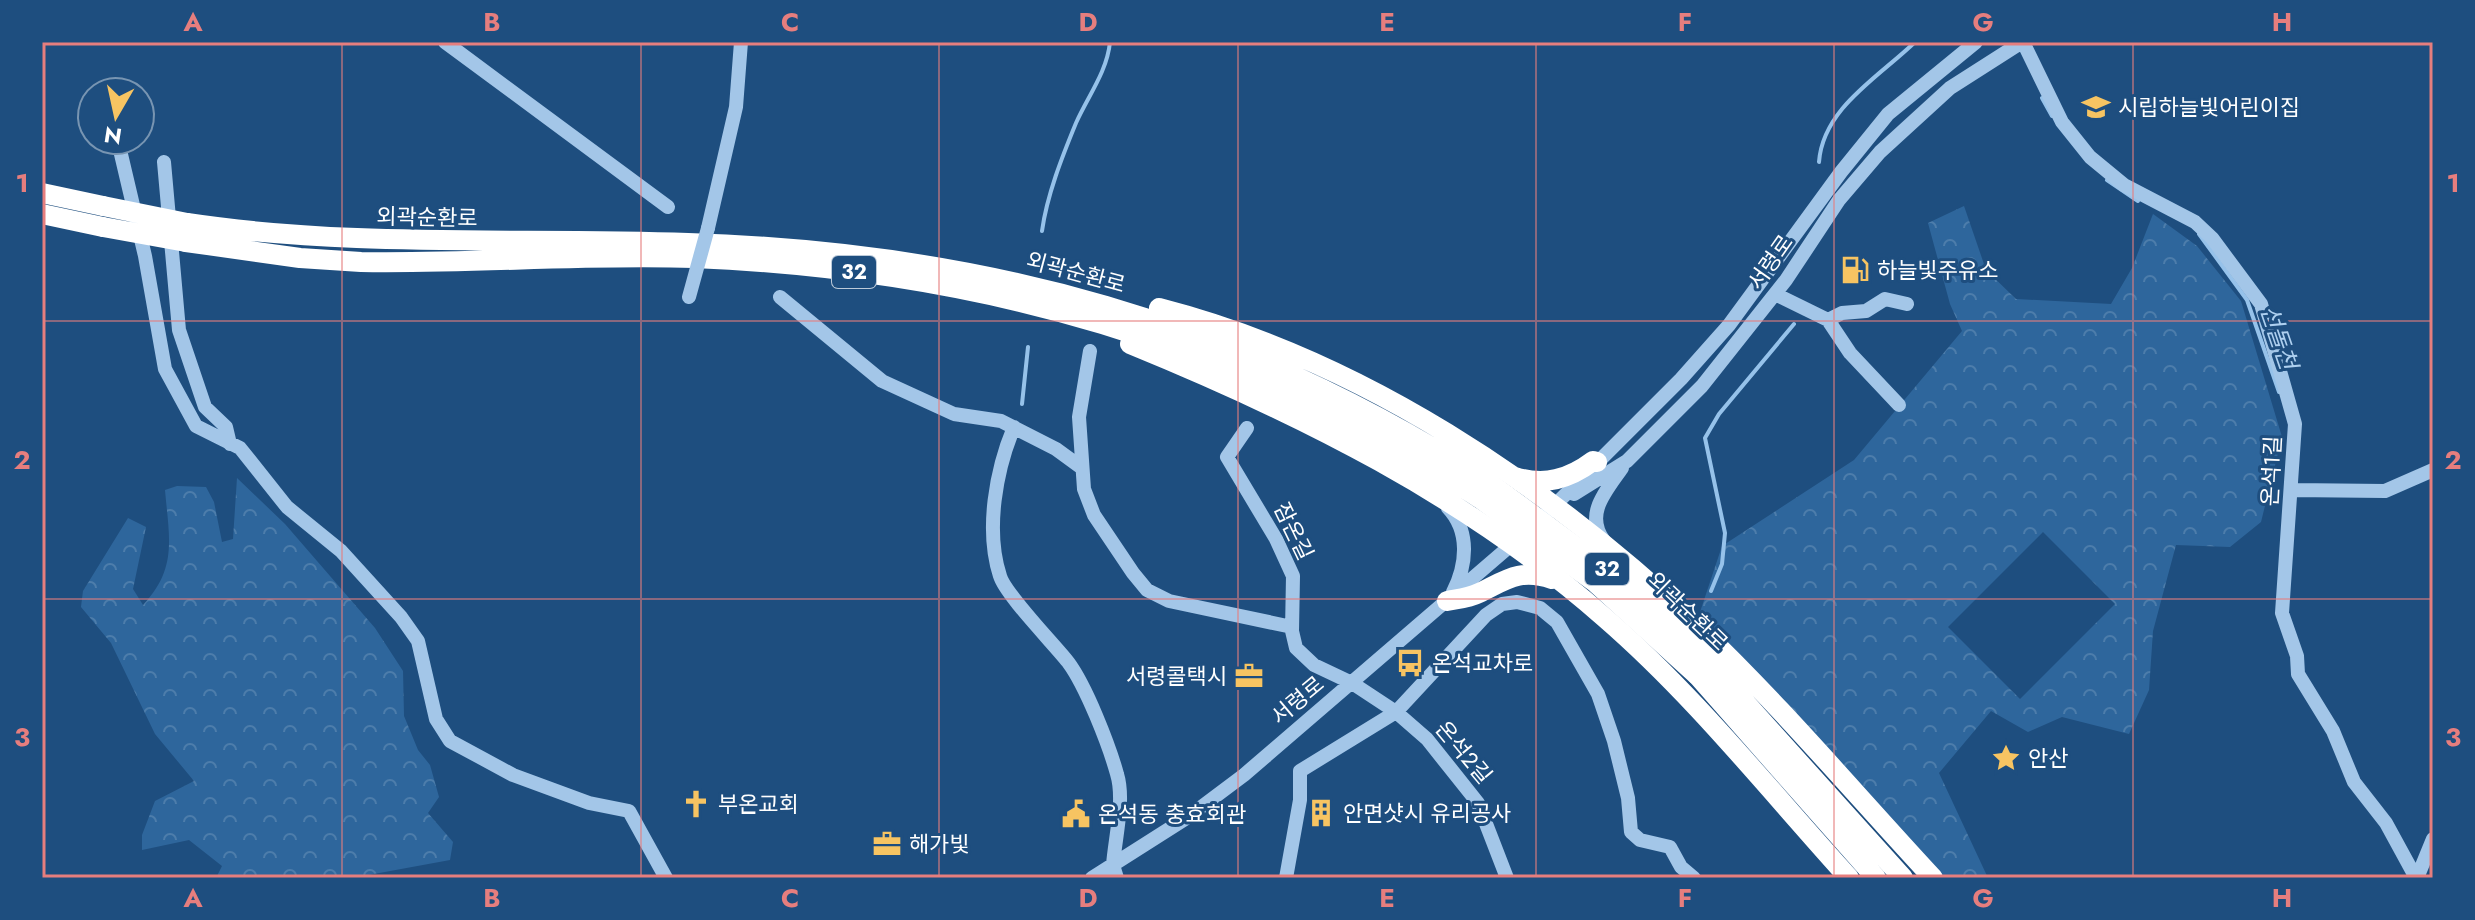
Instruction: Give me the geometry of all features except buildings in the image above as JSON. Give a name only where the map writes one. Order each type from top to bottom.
[{"type":"highway","name":"외곽순환로","points":[[42,193],[103,216],[300,258],[361,262],[737,260],[892,277],[955,288],[1097,320],[1259,378],[1489,483]]},
{"type":"highway","name":"외곽순환로","points":[[42,214],[103,216]]},
{"type":"highway","name":"외곽순환로","points":[[187,233],[340,239],[745,246],[866,257],[1022,281],[1173,326],[1277,366],[1395,424],[1489,483],[1617,577],[1903,878]]},
{"type":"highway","points":[[955,288],[1075,324],[1177,364],[1329,434],[1449,503],[1511,545],[1607,619],[1703,713],[1849,878]]},
{"type":"highway","points":[[1489,483],[1547,481],[1571,475],[1604,455]]},
{"type":"highway","points":[[1489,483],[1554,506],[1699,628],[1933,878]]},
{"type":"highway","points":[[1447,601],[1477,594],[1509,576],[1523,573],[1561,582]]},
{"type":"highway","name":"외곽순환로","points":[[1706,672],[1876,878]]},
{"type":"street","points":[[445,42],[668,207]]},
{"type":"street","points":[[689,297],[736,107],[741,42]]},
{"type":"street","name":"서령로","points":[[1092,878],[1115,872],[1233,783],[1554,506],[1729,325],[1873,131],[1909,95],[1976,42]]},
{"type":"street","name":"서령로","points":[[1554,506],[1627,461],[1710,377],[1775,294],[1861,172],[1925,108],[2022,42]]},
{"type":"street","name":"온석1길","points":[[2022,42],[2062,122],[2090,157],[2124,185],[2201,227],[2261,304],[2295,424],[2282,613],[2297,656],[2298,674],[2333,731],[2354,782],[2391,831],[2417,878]]},
{"type":"street","points":[[1959,55],[1973,73]]},
{"type":"street","points":[[121,156],[145,256],[165,369],[196,426],[240,448],[287,507],[341,551],[401,617],[418,641],[436,719],[450,741],[513,775],[589,803],[629,811],[666,878]]},
{"type":"street","points":[[164,162],[179,330],[205,407],[226,427],[230,444]]},
{"type":"street","points":[[1775,294],[1828,320],[1850,353],[1899,405]]},
{"type":"street","points":[[780,297],[882,381],[954,414],[1001,421],[1056,449],[1082,468]]},
{"type":"street","points":[[1828,320],[1842,313],[1866,311],[1885,299],[1907,304]]},
{"type":"street","points":[[1090,351],[1079,417],[1084,489],[1094,515],[1147,590],[1169,601],[1292,627]]},
{"type":"street","points":[[1014,427],[995,479],[1000,577],[1010,596],[1031,615],[1071,667],[1103,732],[1119,778],[1115,872]]},
{"type":"street","name":"잠온길","points":[[1247,428],[1227,457],[1276,539],[1293,576],[1293,640],[1301,655],[1352,683]]},
{"type":"street","points":[[1604,455],[1627,461],[1602,496],[1595,515],[1597,530],[1611,553]]},
{"type":"street","points":[[2292,490],[2379,492],[2433,470]]},
{"type":"street","points":[[1447,601],[1459,580],[1464,553],[1461,527],[1448,508],[1449,503]]},
{"type":"street","points":[[1286,878],[1300,800],[1300,771],[1396,712],[1492,609],[1512,602],[1540,608],[1557,622],[1598,694],[1628,798],[1630,831],[1640,840],[1670,847],[1681,867],[1694,878]]},
{"type":"street","name":"온석2길","points":[[1352,683],[1396,712],[1436,749],[1478,803],[1507,878]]},
{"type":"street","name":"온석1길","points":[[2417,878],[2433,839]]},
{"type":"green space","points":[[1964,206],[1986,270],[2016,299],[2111,304],[2132,268],[2153,214],[2197,246],[2241,301],[2282,437],[2261,522],[2230,547],[2176,545],[2153,631],[2149,690],[2129,734],[2062,717],[2028,732],[1991,711],[1939,773],[1988,878],[1939,878],[1700,612],[1722,546],[1854,460],[1962,331],[1950,304],[1928,223]],"holes":[[[2043,532],[2115,604],[2020,699],[1948,627]]]},
{"type":"green space","points":[[237,478],[285,524],[375,628],[403,671],[404,716],[418,750],[430,765],[439,797],[428,813],[453,842],[450,860],[352,878],[216,878],[222,866],[189,840],[142,850],[142,835],[155,801],[194,781],[155,734],[111,643],[81,607],[83,591],[128,518],[146,527],[133,589],[143,605],[162,578],[169,551],[165,490],[177,486],[206,487],[214,502],[222,542],[233,539]]},
{"type":"waterway","points":[[1042,231],[1060,163],[1101,74],[1110,42]]},
{"type":"waterway","points":[[1819,162],[1823,143],[1842,110],[1915,42]]},
{"type":"waterway","name":"선돌천","points":[[2042,98],[2052,116]]},
{"type":"waterway","name":"선돌천","points":[[2107,180],[2138,201]]},
{"type":"waterway","name":"선돌천","points":[[2199,234],[2247,300],[2279,392]]},
{"type":"waterway","points":[[1711,591],[1722,564],[1725,533],[1705,438],[1719,414],[1794,324]]},
{"type":"waterway","points":[[1022,404],[1028,347]]},
{"type":"place","name":"시립하늘빛어린이집","points":[[2096,107]]},
{"type":"place","name":"하늘빛주유소","points":[[1855,270]]},
{"type":"place","name":"온석교차로","points":[[1410,663]]},
{"type":"place","name":"서령콜택시","points":[[1249,676]]},
{"type":"place","name":"안산","points":[[2006,758]]},
{"type":"place","name":"부온교회","points":[[696,804]]},
{"type":"place","name":"안면샷시 유리공사","points":[[1321,813]]},
{"type":"place","name":"온석동 충효회관","points":[[1076,814]]},
{"type":"place","name":"해가빛","points":[[887,844]]}]
